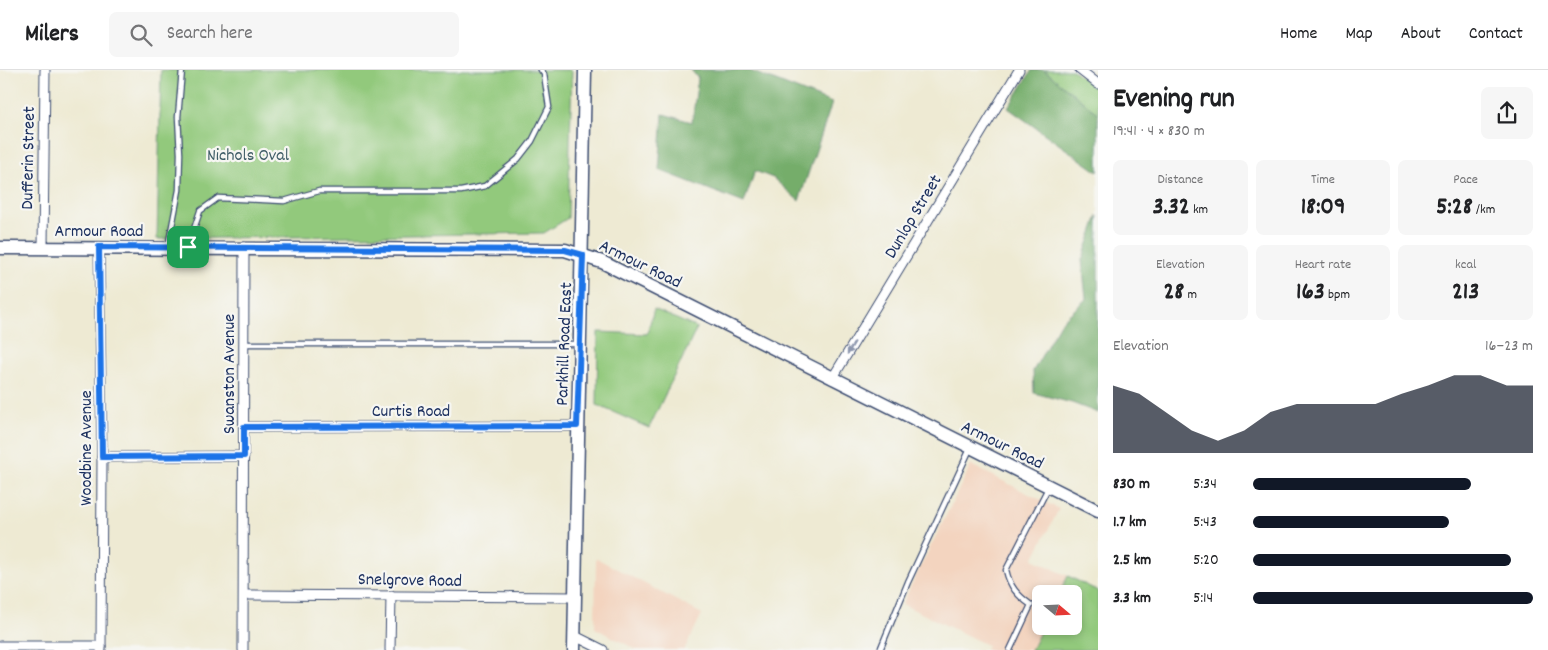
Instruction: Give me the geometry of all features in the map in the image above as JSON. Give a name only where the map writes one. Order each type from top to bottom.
[{"type":"main road","name":"Parkhill Road East","points":[[574,650],[577,426],[583,255],[585,70]]},
{"type":"main road","name":"Armour Road","points":[[0,248],[244,247],[565,250],[602,262],[1098,511]]},
{"type":"street","name":"Dufferin Street","points":[[43,247],[45,70]]},
{"type":"street","name":"Dunlop Street","points":[[832,379],[1019,70]]},
{"type":"street","points":[[1080,70],[1098,84]]},
{"type":"street","name":"Woodbine Avenue","points":[[99,247],[102,457],[101,648]]},
{"type":"street","name":"Swanston Avenue","points":[[243,650],[244,247]]},
{"type":"street","name":"Curtis Road","points":[[244,427],[577,426]]},
{"type":"street","points":[[102,457],[244,456]]},
{"type":"street","name":"Snelgrove Road","points":[[244,595],[575,597]]},
{"type":"street","points":[[390,650],[391,595]]},
{"type":"street","points":[[575,636],[603,650]]},
{"type":"street","points":[[0,646],[101,648]]},
{"type":"lane","points":[[168,247],[179,190],[178,116],[182,70]]},
{"type":"lane","points":[[188,247],[190,233],[200,211],[218,198],[284,201],[319,191],[461,191],[485,186],[518,159],[532,141],[549,106],[544,74],[541,70]]},
{"type":"lane","points":[[244,344],[580,344]]},
{"type":"lane","points":[[880,650],[908,582],[971,448]]},
{"type":"lane","points":[[1010,650],[1031,605],[1020,598],[1009,584],[1006,570],[1048,486]]},
{"type":"shaded area","points":[[971,465],[1059,509],[1033,559],[1068,576],[1064,585],[1032,585],[1032,635],[1038,635],[1031,650],[985,650],[987,645],[902,604]]},
{"type":"shaded area","points":[[596,558],[702,614],[684,650],[637,650],[595,628]]},
{"type":"green space","name":"Nichols Oval","points":[[161,70],[572,70],[568,218],[544,233],[157,239]]},
{"type":"green space","points":[[691,70],[748,70],[832,103],[799,201],[773,178],[755,171],[744,203],[659,170],[663,114],[692,122],[698,78]]},
{"type":"green space","points":[[1032,70],[1044,70],[1098,114],[1098,172],[1008,108]]},
{"type":"green space","points":[[1044,70],[1073,70],[1098,90],[1098,114]]},
{"type":"green space","points":[[1098,216],[1098,413],[1072,403],[1034,393],[1033,371],[1060,323],[1086,299],[1082,260]]},
{"type":"green space","points":[[654,309],[697,328],[649,428],[597,405],[598,332],[647,334]]},
{"type":"green space","points":[[1068,576],[1098,591],[1098,650],[1031,650],[1038,635],[1082,635],[1082,585],[1064,585]]},
{"type":"route","points":[[99,247],[188,247],[565,250],[583,255],[577,426],[244,427],[244,456],[102,457],[99,247]]}]
